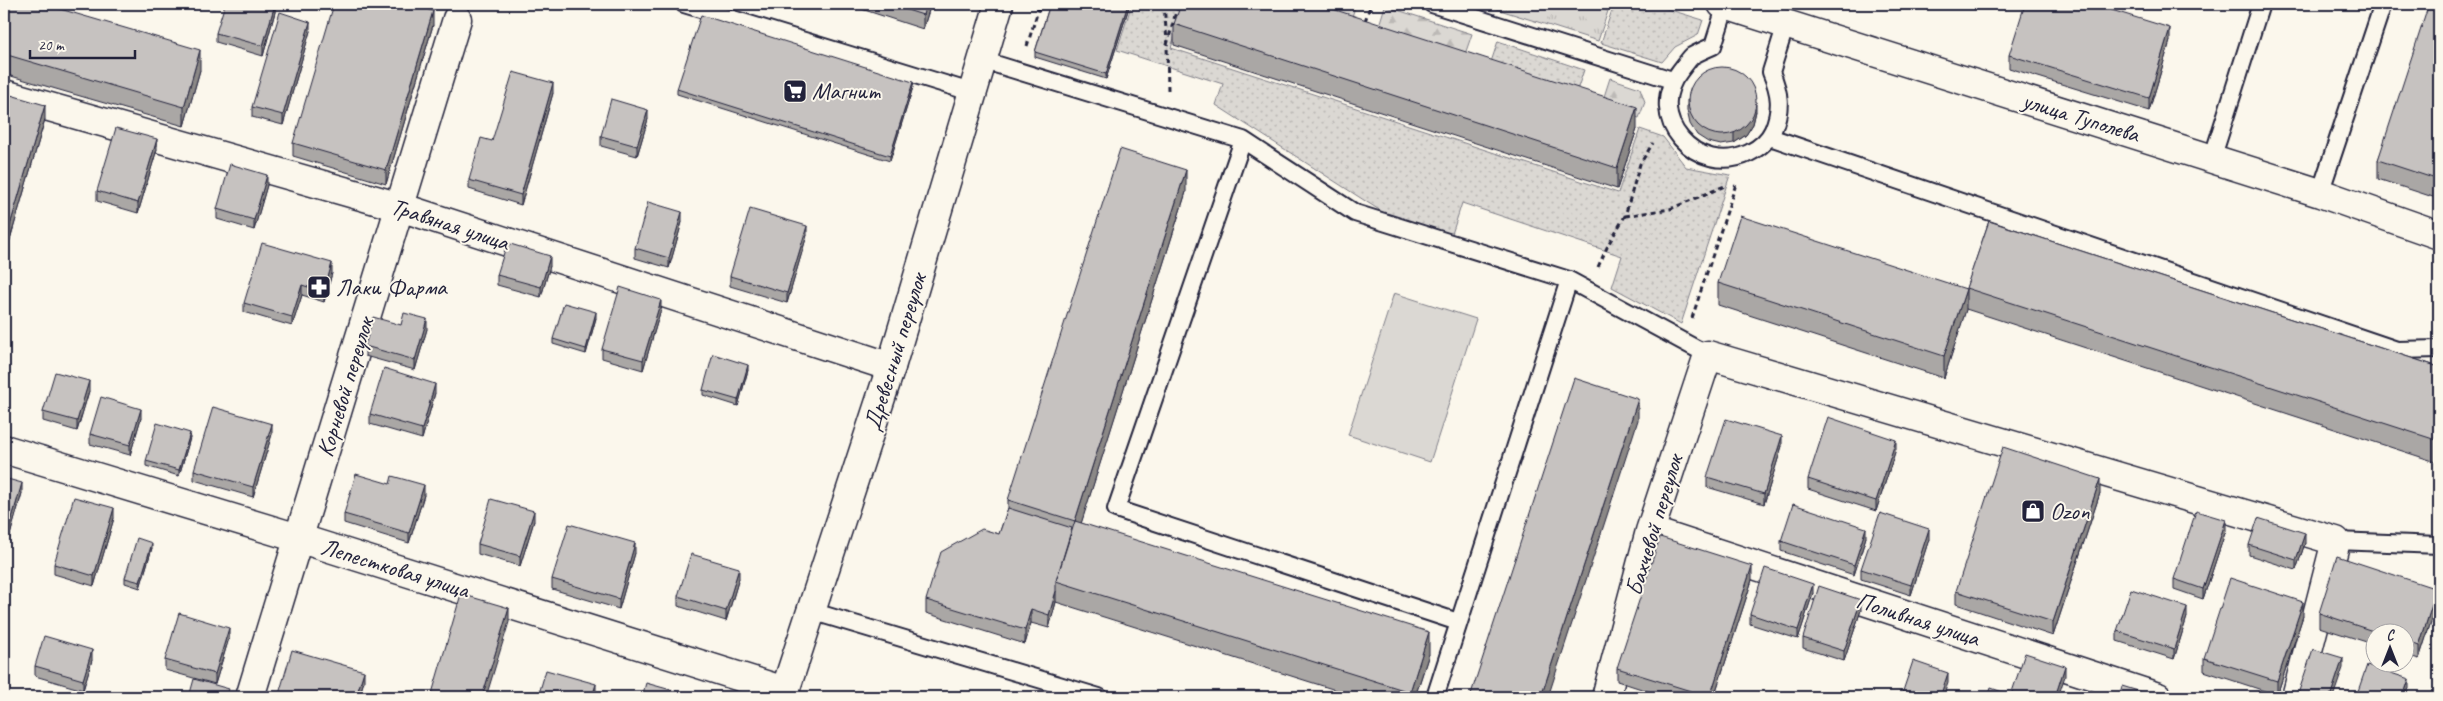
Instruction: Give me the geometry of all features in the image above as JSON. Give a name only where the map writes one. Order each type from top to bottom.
[{"type":"street","name":"Древесный переулок","points":[[784,694],[891,367],[999,4]]},
{"type":"street","name":"улица Туполева","points":[[1724,4],[2212,158],[2320,193],[2439,235]]},
{"type":"street","name":"Корневой переулок","points":[[250,697],[457,19]]},
{"type":"street","name":"Травяная улица","points":[[4,94],[400,207],[891,367]]},
{"type":"street","name":"Бахчевой переулок","points":[[1606,697],[1650,531],[1708,355]]},
{"type":"street","points":[[1708,355],[2336,541],[2296,697]]},
{"type":"street","name":"Лепестковая улица","points":[[4,449],[298,538],[784,694]]},
{"type":"street","name":"Поливная улица","points":[[1650,531],[2158,697]]},
{"type":"lane","points":[[684,4],[974,93]]},
{"type":"lane","points":[[1432,4],[1672,80]]},
{"type":"lane","points":[[1724,4],[1713,46],[1691,57],[1672,80],[1667,98],[1669,117],[1679,138],[1697,153],[1719,160],[1742,157],[1758,149],[1770,137],[1780,114],[1779,90],[1770,72],[1786,24]]},
{"type":"lane","points":[[2212,158],[2261,4]]},
{"type":"lane","points":[[2320,193],[2383,4]]},
{"type":"lane","points":[[982,60],[1243,140],[1355,213],[1569,280],[1708,355]]},
{"type":"lane","points":[[1770,137],[2396,350],[2439,349]]},
{"type":"lane","points":[[1243,140],[1116,509],[1458,622]]},
{"type":"lane","points":[[1435,697],[1569,280]]},
{"type":"lane","points":[[2336,541],[2439,545]]},
{"type":"lane","points":[[811,611],[1099,697]]},
{"type":"path","points":[[1019,72],[1040,4]]},
{"type":"path","points":[[1164,4],[1167,45],[1166,77],[1170,118]]},
{"type":"path","points":[[1167,45],[1178,4]]},
{"type":"path","points":[[1364,26],[1371,4]]},
{"type":"path","points":[[1588,290],[1609,243],[1625,216],[1640,164],[1669,117]]},
{"type":"path","points":[[1625,216],[1670,209],[1736,181],[1684,342]]},
{"type":"green space","points":[[1132,4],[1185,4],[1171,48],[1618,193],[1640,129],[1663,137],[1686,167],[1730,175],[1681,324],[1612,287],[1622,256],[1462,203],[1452,234],[1384,213],[1216,105],[1223,84],[1117,50]]},
{"type":"green space","points":[[1291,4],[1356,4],[1350,23]]},
{"type":"green space","points":[[1481,4],[1585,4],[1608,11],[1598,41]]},
{"type":"green space","points":[[1593,4],[1651,4],[1703,20],[1698,35],[1675,47],[1662,62],[1601,43],[1612,10]]},
{"type":"green space","points":[[1385,6],[1472,34],[1463,60],[1377,32]]},
{"type":"green space","points":[[1498,41],[1584,70],[1575,96],[1489,68]]},
{"type":"green space","points":[[1610,78],[1640,88],[1645,102],[1639,118],[1601,106]]},
{"type":"green space","points":[[1394,293],[1476,319],[1430,462],[1348,435]]},
{"type":"building","points":[[4,4],[43,4],[200,50],[184,107],[4,54]]},
{"type":"building","points":[[225,4],[275,4],[263,46],[216,33]]},
{"type":"building","points":[[334,4],[407,4],[433,11],[386,170],[293,143]]},
{"type":"building","points":[[888,4],[926,4],[923,15]]},
{"type":"building","points":[[1050,4],[1128,4],[1106,74],[1035,52]]},
{"type":"building","points":[[1181,4],[1317,4],[1637,107],[1617,168],[1174,24]]},
{"type":"building","points":[[2025,4],[2092,4],[2170,28],[2149,98],[2009,55]]},
{"type":"building","points":[[2429,4],[2439,4],[2439,180],[2378,160]]},
{"type":"building","points":[[280,12],[310,22],[283,115],[252,107]]},
{"type":"building","name":"Магнит","points":[[701,15],[913,82],[890,156],[677,89]]},
{"type":"building","points":[[1722,67],[1735,70],[1746,77],[1753,88],[1756,101],[1753,114],[1746,125],[1735,132],[1722,135],[1709,132],[1698,125],[1691,114],[1688,101],[1691,88],[1698,77],[1709,70]]},
{"type":"building","points":[[513,72],[553,83],[521,195],[469,180],[481,138],[492,141]]},
{"type":"building","points":[[4,93],[45,105],[6,239],[4,239]]},
{"type":"building","points":[[611,99],[648,110],[637,146],[601,136]]},
{"type":"building","points":[[116,128],[157,139],[138,203],[97,191]]},
{"type":"building","points":[[1120,149],[1186,170],[1075,521],[1008,500]]},
{"type":"building","points":[[230,164],[267,175],[254,220],[217,209]]},
{"type":"building","points":[[648,202],[682,212],[669,258],[635,248]]},
{"type":"building","points":[[750,209],[807,226],[787,293],[730,276]]},
{"type":"building","points":[[1740,216],[1966,289],[1944,356],[1718,283]]},
{"type":"building","points":[[1989,221],[2439,367],[2439,431],[2436,440],[1966,288]]},
{"type":"building","points":[[262,243],[332,263],[324,292],[302,285],[292,317],[244,303]]},
{"type":"building","points":[[507,243],[550,256],[541,287],[497,275]]},
{"type":"building","points":[[620,287],[661,300],[643,360],[602,349]]},
{"type":"building","points":[[564,303],[596,312],[586,349],[553,339]]},
{"type":"building","points":[[404,313],[427,319],[415,360],[365,346],[373,317],[401,325]]},
{"type":"building","points":[[713,354],[748,365],[738,400],[703,390]]},
{"type":"building","points":[[384,368],[435,384],[422,429],[370,414]]},
{"type":"building","points":[[55,372],[89,381],[77,421],[43,412]]},
{"type":"building","points":[[1574,378],[1638,399],[1541,697],[1470,697]]},
{"type":"building","points":[[101,397],[141,409],[130,445],[90,434]]},
{"type":"building","points":[[213,407],[272,424],[253,487],[194,470]]},
{"type":"building","points":[[1828,417],[1896,440],[1876,501],[1808,479]]},
{"type":"building","points":[[1726,419],[1782,436],[1764,494],[1707,477]]},
{"type":"building","points":[[157,423],[190,433],[179,470],[146,461]]},
{"type":"building","points":[[2003,447],[2100,479],[2053,622],[1956,591]]},
{"type":"building","points":[[356,474],[390,484],[392,476],[424,485],[409,533],[344,514]]},
{"type":"building","points":[[4,478],[22,483],[8,532],[4,530]]},
{"type":"building","points":[[74,497],[114,508],[94,576],[54,564]]},
{"type":"building","points":[[491,499],[534,511],[520,556],[478,544]]},
{"type":"building","points":[[1793,504],[1866,528],[1854,565],[1781,541]]},
{"type":"building","points":[[1008,508],[1072,528],[1056,581],[1056,591],[1049,615],[1031,609],[1025,630],[926,600],[941,552],[982,529],[999,534]]},
{"type":"building","points":[[2196,511],[2226,520],[2203,589],[2174,579]]},
{"type":"building","points":[[1880,513],[1929,529],[1911,585],[1861,569]]},
{"type":"building","points":[[2258,518],[2305,533],[2296,560],[2249,545]]},
{"type":"building","points":[[1075,521],[1429,632],[1410,692],[1056,581]]},
{"type":"building","points":[[569,524],[635,543],[619,599],[552,579]]},
{"type":"building","points":[[1660,537],[1752,566],[1710,697],[1617,668]]},
{"type":"building","points":[[137,538],[152,543],[140,582],[125,578]]},
{"type":"building","points":[[691,554],[739,568],[726,611],[678,596]]},
{"type":"building","points":[[2337,556],[2437,589],[2419,646],[2416,645],[2416,624],[2366,624],[2366,629],[2319,613]]},
{"type":"building","points":[[1765,568],[1813,584],[1798,630],[1750,614]]},
{"type":"building","points":[[2230,578],[2303,602],[2277,681],[2204,658]]},
{"type":"building","points":[[1819,586],[1861,600],[1844,651],[1803,638]]},
{"type":"building","points":[[2131,589],[2187,607],[2174,649],[2117,631]]},
{"type":"building","points":[[461,594],[509,608],[482,697],[431,697]]},
{"type":"building","points":[[179,613],[229,628],[215,674],[165,660]]},
{"type":"building","points":[[44,636],[92,650],[83,680],[35,666]]},
{"type":"building","points":[[2313,649],[2343,658],[2330,697],[2297,697]]},
{"type":"building","points":[[292,650],[364,671],[356,697],[291,697],[279,694]]},
{"type":"building","points":[[2025,653],[2065,666],[2055,697],[1988,697],[1991,688],[2011,695]]},
{"type":"building","points":[[1913,661],[1948,673],[1940,697],[1901,697]]},
{"type":"building","points":[[2366,668],[2366,674],[2394,674],[2409,679],[2403,697],[2356,697]]},
{"type":"building","points":[[546,670],[596,684],[592,697],[538,697]]},
{"type":"building","points":[[194,679],[229,689],[226,697],[189,697]]},
{"type":"building","points":[[2439,682],[2439,697],[2434,697]]},
{"type":"building","points":[[646,683],[696,697],[642,697]]},
{"type":"building","points":[[2122,686],[2154,696],[2154,697],[2119,697]]},
{"type":"place","name":"Магнит","points":[[795,91]]},
{"type":"place","name":"Лаки Фарма","points":[[319,287]]},
{"type":"place","name":"Ozon","points":[[2033,511]]}]
